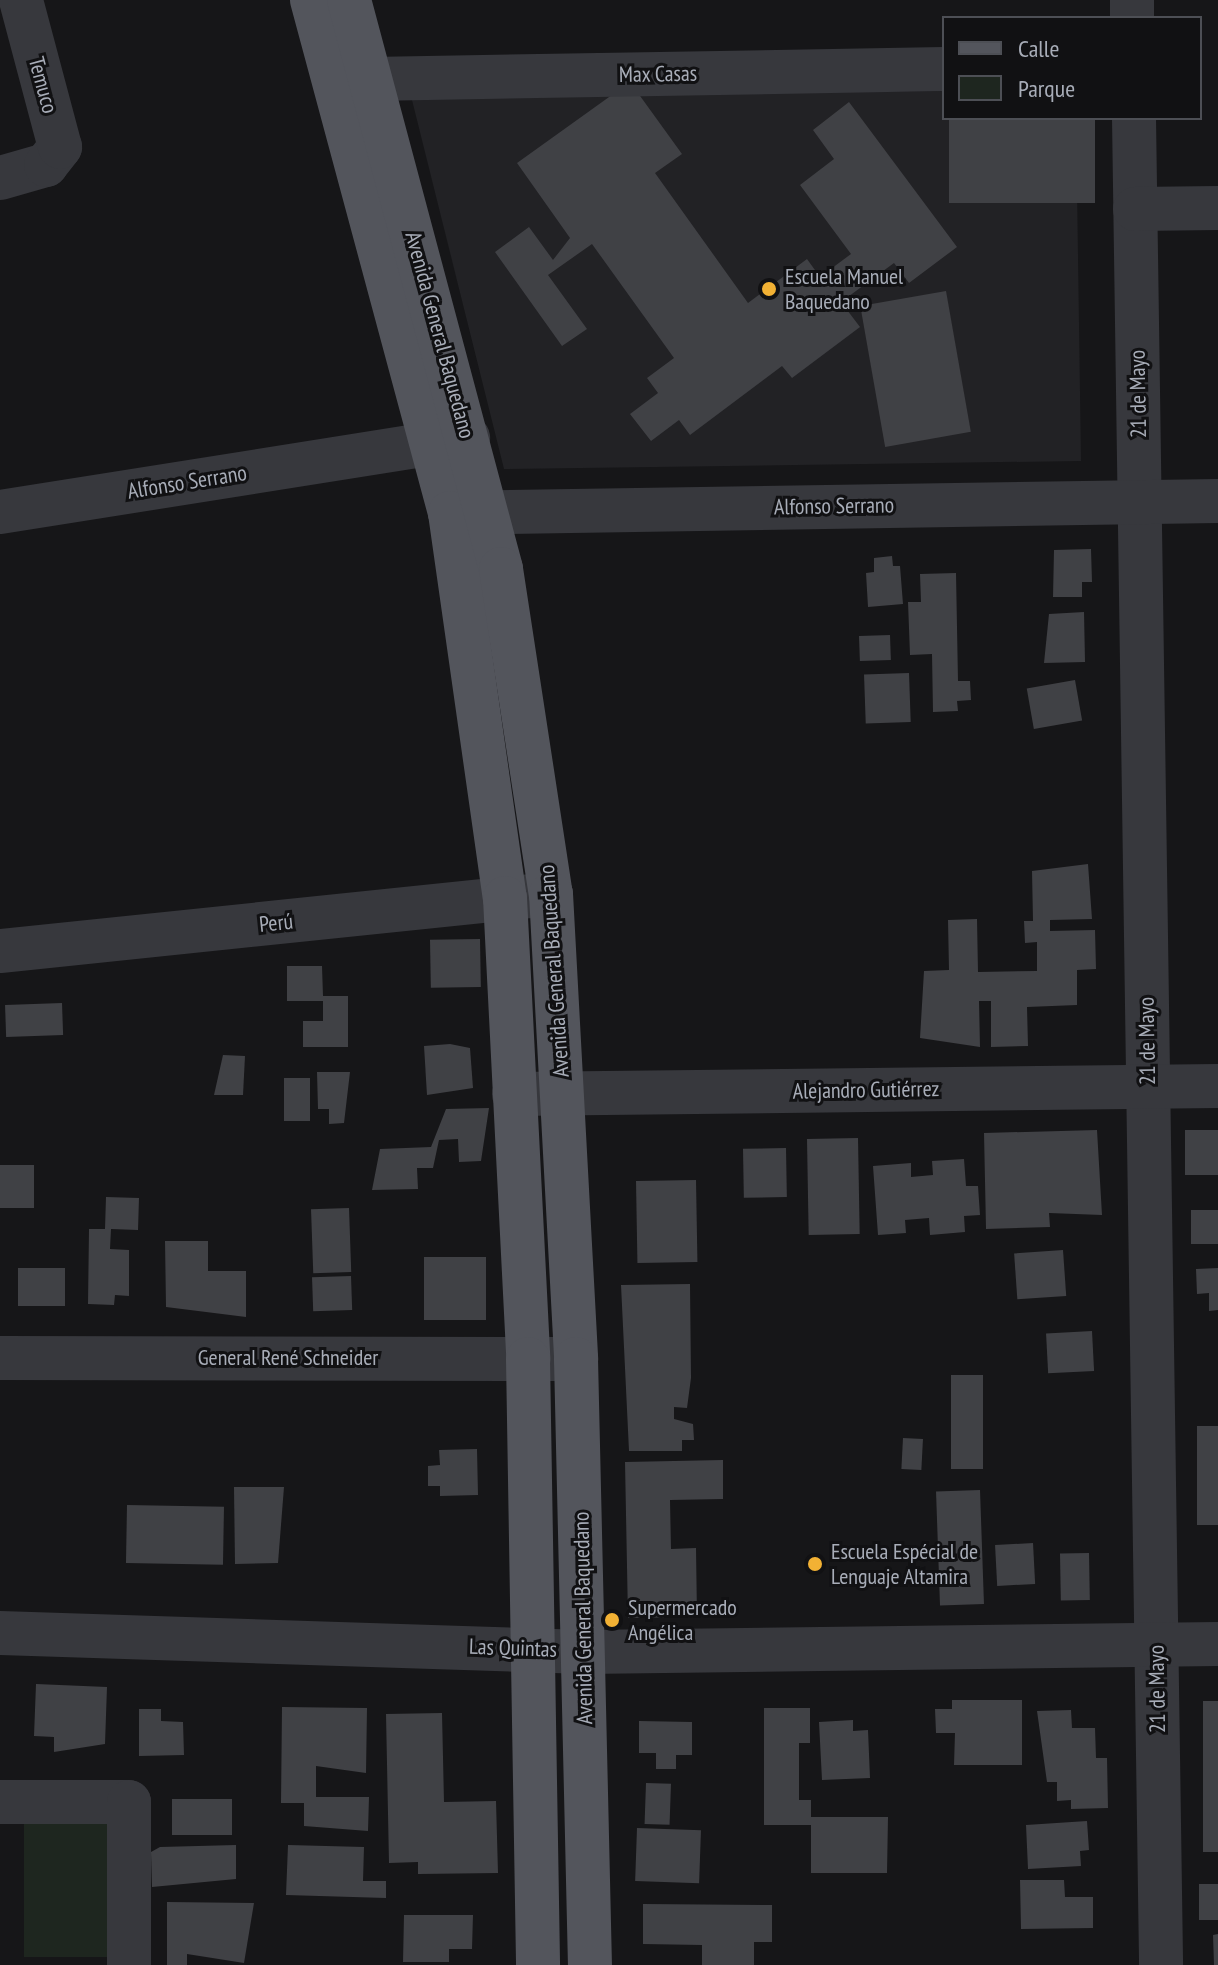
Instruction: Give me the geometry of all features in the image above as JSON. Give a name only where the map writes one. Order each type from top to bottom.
[{"type":"main road","name":"Avenida General Baquedano","points":[[312,0],[450,441]]},
{"type":"main road","name":"Avenida General Baquedano","points":[[349,0],[371,79],[551,894],[576,1359],[590,1965]]},
{"type":"main road","name":"Avenida General Baquedano","points":[[468,512],[505,898],[528,1359],[538,1965]]},
{"type":"street","name":"Temuco","points":[[0,178],[46,165],[60,147],[21,0]]},
{"type":"street","name":"Max Casas","points":[[371,79],[942,69]]},
{"type":"street","name":"21 de Mayo","points":[[1134,120],[1161,1965]]},
{"type":"street","points":[[1135,209],[1218,208]]},
{"type":"street","name":"Alfonso Serrano","points":[[0,512],[450,441]]},
{"type":"street","name":"Alfonso Serrano","points":[[468,512],[1218,501]]},
{"type":"street","name":"Perú","points":[[0,951],[551,894]]},
{"type":"street","name":"Alejandro Gutiérrez","points":[[514,1094],[1218,1086]]},
{"type":"street","name":"General René Schneider","points":[[0,1358],[576,1359]]},
{"type":"street","name":"Las Quintas","points":[[0,1633],[585,1652],[1218,1644]]},
{"type":"street","points":[[0,1802],[129,1802],[129,1965]]},
{"type":"shaded area","name":"Escuela Manuel Baquedano","points":[[942,91],[942,120],[1076,120],[1081,461],[504,469],[411,96]]},
{"type":"green space","points":[[24,1807],[112,1807],[112,1957],[24,1957]]},
{"type":"building","points":[[630,82],[682,154],[655,173],[748,303],[807,259],[820,277],[851,254],[800,185],[834,159],[813,130],[849,102],[957,247],[909,283],[894,263],[841,302],[860,327],[792,378],[782,366],[690,435],[679,420],[651,441],[630,414],[658,393],[647,378],[674,358],[592,244],[548,275],[587,329],[562,346],[495,252],[529,227],[553,260],[570,238],[517,163]]},
{"type":"building","points":[[949,120],[1095,120],[1095,203],[949,203]]},
{"type":"building","points":[[946,291],[971,432],[885,447],[860,306]]},
{"type":"building","points":[[1091,549],[1092,582],[1082,582],[1082,597],[1053,597],[1054,550]]},
{"type":"building","points":[[892,556],[893,566],[900,566],[903,604],[868,607],[866,573],[874,572],[874,558]]},
{"type":"building","points":[[956,573],[958,681],[970,681],[971,700],[957,701],[958,711],[933,712],[932,654],[910,655],[908,602],[921,602],[920,574]]},
{"type":"building","points":[[1084,612],[1085,662],[1044,663],[1049,614]]},
{"type":"building","points":[[890,635],[891,660],[860,661],[859,636]]},
{"type":"building","points":[[909,673],[911,722],[866,724],[864,675]]},
{"type":"building","points":[[1075,680],[1082,720],[1034,729],[1027,689]]},
{"type":"building","points":[[1088,864],[1092,919],[1050,920],[1050,931],[1095,930],[1096,969],[1077,970],[1077,1005],[1027,1007],[1028,1046],[991,1047],[991,1001],[979,1001],[980,1047],[920,1038],[924,971],[949,970],[948,920],[977,919],[978,972],[1037,971],[1037,942],[1025,943],[1024,921],[1033,921],[1032,871]]},
{"type":"building","points":[[480,939],[481,987],[431,988],[430,940]]},
{"type":"building","points":[[287,966],[322,966],[323,996],[348,996],[348,1047],[303,1047],[303,1021],[323,1021],[323,1001],[287,1001]]},
{"type":"building","points":[[62,1003],[63,1035],[6,1037],[5,1005]]},
{"type":"building","points":[[450,1044],[470,1048],[473,1088],[427,1095],[424,1046]]},
{"type":"building","points":[[223,1055],[245,1056],[243,1095],[214,1095]]},
{"type":"building","points":[[317,1072],[350,1072],[344,1123],[329,1124],[329,1109],[318,1109]]},
{"type":"building","points":[[284,1078],[310,1078],[310,1121],[284,1121]]},
{"type":"building","points":[[489,1108],[481,1161],[459,1162],[458,1139],[439,1140],[433,1168],[417,1168],[418,1189],[372,1190],[380,1149],[431,1147],[446,1109]]},
{"type":"building","points":[[1097,1130],[1102,1215],[1049,1213],[1050,1227],[986,1229],[984,1133]]},
{"type":"building","points":[[1185,1130],[1218,1130],[1218,1175],[1185,1175]]},
{"type":"building","points":[[858,1138],[860,1234],[809,1235],[807,1139]]},
{"type":"building","points":[[786,1148],[787,1197],[744,1198],[743,1149]]},
{"type":"building","points":[[964,1159],[966,1186],[978,1186],[980,1215],[964,1216],[965,1232],[930,1235],[929,1218],[905,1220],[906,1233],[878,1235],[873,1166],[911,1163],[911,1177],[933,1175],[932,1161]]},
{"type":"building","points":[[0,1165],[34,1165],[34,1208],[0,1208]]},
{"type":"building","points":[[696,1180],[697,1262],[637,1263],[636,1181]]},
{"type":"building","points":[[106,1197],[139,1198],[138,1230],[111,1229],[110,1249],[129,1250],[129,1296],[115,1295],[114,1305],[88,1304],[89,1229],[105,1229]]},
{"type":"building","points":[[349,1208],[351,1272],[313,1273],[311,1209]]},
{"type":"building","points":[[1191,1210],[1218,1210],[1218,1244],[1191,1244]]},
{"type":"building","points":[[165,1241],[208,1241],[208,1271],[246,1271],[246,1317],[166,1307]]},
{"type":"building","points":[[1063,1250],[1066,1296],[1017,1299],[1014,1253]]},
{"type":"building","points":[[424,1257],[486,1257],[486,1320],[424,1320]]},
{"type":"building","points":[[18,1268],[65,1268],[65,1306],[18,1306]]},
{"type":"building","points":[[1218,1268],[1218,1310],[1209,1311],[1209,1293],[1197,1294],[1196,1269]]},
{"type":"building","points":[[351,1276],[352,1310],[313,1311],[312,1277]]},
{"type":"building","points":[[690,1284],[691,1378],[687,1408],[674,1407],[674,1419],[693,1424],[694,1440],[682,1440],[682,1451],[629,1451],[621,1285]]},
{"type":"building","points":[[1092,1331],[1094,1371],[1048,1373],[1046,1333]]},
{"type":"building","points":[[951,1375],[983,1375],[983,1469],[951,1469]]},
{"type":"building","points":[[1197,1426],[1218,1426],[1218,1525],[1197,1525]]},
{"type":"building","points":[[903,1438],[923,1439],[921,1470],[901,1469]]},
{"type":"building","points":[[477,1449],[478,1495],[440,1496],[440,1486],[428,1486],[428,1466],[440,1465],[439,1450]]},
{"type":"building","points":[[723,1460],[723,1499],[670,1500],[671,1549],[696,1548],[697,1617],[628,1618],[625,1462]]},
{"type":"building","points":[[234,1487],[284,1487],[278,1563],[235,1564]]},
{"type":"building","points":[[980,1490],[984,1604],[940,1605],[936,1492]]},
{"type":"building","points":[[127,1505],[224,1507],[223,1565],[126,1563]]},
{"type":"building","points":[[1033,1543],[1035,1584],[997,1586],[995,1545]]},
{"type":"building","points":[[1089,1553],[1090,1600],[1061,1600],[1060,1554]]},
{"type":"building","points":[[36,1684],[107,1687],[105,1744],[54,1752],[54,1737],[34,1736]]},
{"type":"building","points":[[952,1700],[1022,1700],[1022,1765],[954,1765],[955,1733],[936,1733],[935,1709],[952,1709]]},
{"type":"building","points":[[1203,1701],[1218,1701],[1218,1852],[1203,1852]]},
{"type":"building","points":[[282,1707],[367,1708],[366,1773],[316,1766],[316,1797],[369,1797],[368,1831],[304,1826],[304,1803],[281,1803]]},
{"type":"building","points":[[764,1708],[810,1708],[810,1743],[799,1743],[799,1800],[811,1800],[811,1817],[888,1817],[887,1873],[811,1873],[811,1825],[764,1825]]},
{"type":"building","points":[[139,1709],[161,1709],[161,1721],[183,1722],[184,1755],[139,1756]]},
{"type":"building","points":[[1071,1710],[1072,1728],[1095,1728],[1096,1758],[1107,1758],[1108,1808],[1071,1809],[1071,1800],[1057,1801],[1057,1782],[1047,1782],[1037,1711]]},
{"type":"building","points":[[442,1713],[444,1802],[496,1801],[498,1873],[418,1874],[418,1862],[389,1863],[386,1714]]},
{"type":"building","points":[[853,1720],[853,1731],[868,1730],[870,1778],[822,1780],[819,1722]]},
{"type":"building","points":[[639,1721],[692,1722],[692,1755],[676,1755],[676,1769],[656,1769],[656,1753],[639,1753]]},
{"type":"building","points":[[646,1783],[671,1784],[670,1825],[645,1824]]},
{"type":"building","points":[[172,1799],[232,1799],[232,1835],[172,1835]]},
{"type":"building","points":[[1087,1821],[1089,1850],[1080,1851],[1081,1866],[1028,1869],[1026,1825]]},
{"type":"building","points":[[637,1828],[701,1830],[699,1883],[635,1881]]},
{"type":"building","points":[[236,1845],[236,1879],[152,1887],[151,1852],[160,1847]]},
{"type":"building","points":[[288,1845],[364,1847],[363,1881],[386,1881],[386,1898],[286,1895]]},
{"type":"building","points":[[1020,1880],[1064,1880],[1065,1897],[1093,1897],[1093,1928],[1021,1929]]},
{"type":"building","points":[[1199,1884],[1218,1884],[1218,1920],[1199,1920]]},
{"type":"building","points":[[167,1902],[254,1903],[244,1963],[187,1954],[187,1965],[167,1965]]},
{"type":"building","points":[[643,1904],[772,1905],[772,1942],[754,1942],[754,1965],[702,1965],[702,1945],[643,1944]]},
{"type":"building","points":[[404,1915],[473,1915],[472,1949],[449,1949],[449,1962],[403,1962]]},
{"type":"building","points":[[1218,1934],[1218,1965],[1214,1965],[1213,1935]]},
{"type":"place","name":"Escuela Manuel Baquedano","points":[[769,289]]},
{"type":"place","name":"Escuela Espécial de Lenguaje Altamira","points":[[815,1564]]},
{"type":"place","name":"Supermercado Angélica","points":[[612,1620]]}]
